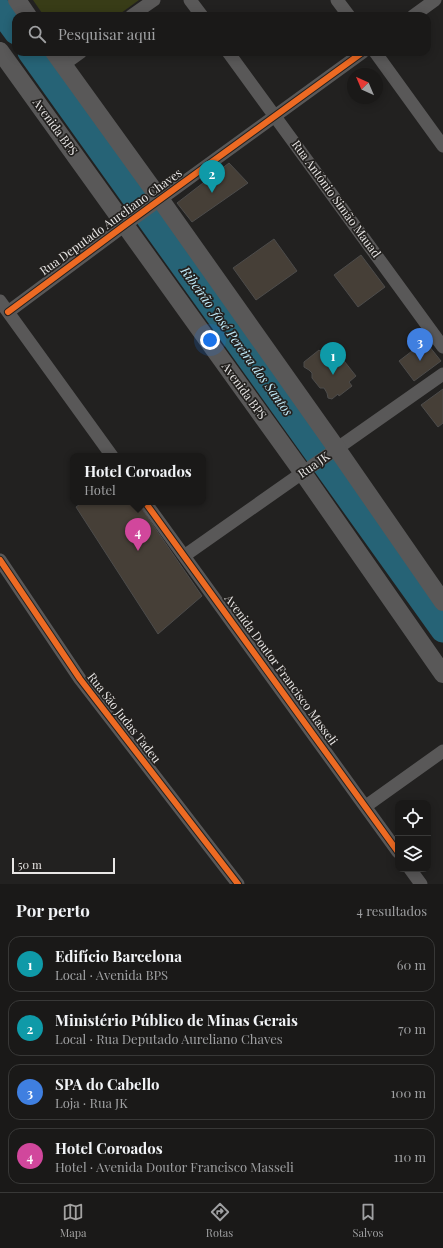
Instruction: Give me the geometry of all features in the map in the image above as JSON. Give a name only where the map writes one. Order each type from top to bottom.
[{"type":"main road","points":[[17,0],[25,12]]},
{"type":"main road","name":"Avenida BPS","points":[[0,51],[128,222],[306,471],[443,674]]},
{"type":"main road","points":[[58,58],[157,202],[334,452],[443,602]]},
{"type":"street","points":[[137,12],[154,0]]},
{"type":"street","points":[[190,0],[199,12]]},
{"type":"street","points":[[337,0],[346,12]]},
{"type":"street","points":[[418,12],[435,0]]},
{"type":"street","name":"Rua Antônio Simão Mauad","points":[[231,56],[443,347]]},
{"type":"street","name":"Rua Deputado Aureliano Chaves","points":[[4,307],[157,202],[358,56]]},
{"type":"street","points":[[378,56],[443,146]]},
{"type":"street","points":[[4,307],[110,453]]},
{"type":"street","name":"Rua JK","points":[[184,556],[443,374]]},
{"type":"street","name":"Avenida Doutor Francisco Masseli","points":[[147,505],[395,848]]},
{"type":"street","name":"Rua São Judas Tadeu","points":[[0,560],[80,679],[238,884]]},
{"type":"street","points":[[366,806],[443,751]]},
{"type":"street","points":[[412,872],[421,884]]},
{"type":"green space","points":[[33,0],[139,0],[122,12],[41,12]]},
{"type":"building","points":[[229,163],[248,183],[192,222],[177,203]]},
{"type":"building","points":[[274,239],[297,271],[256,300],[233,268]]},
{"type":"building","points":[[361,255],[385,287],[358,307],[334,275]]},
{"type":"building","points":[[425,341],[441,361],[414,381],[399,361]]},
{"type":"building","points":[[333,347],[356,376],[349,382],[352,386],[339,396],[338,394],[332,399],[328,398],[324,388],[320,388],[312,378],[312,373],[304,367],[304,362],[319,350],[320,351],[324,348],[327,352]]},
{"type":"building","points":[[443,389],[443,423],[438,427],[421,405]]},
{"type":"building","points":[[79,505],[139,505],[202,596],[158,634],[76,507]]},
{"type":"waterway","name":"Ribeirão José Pereira dos Santos","points":[[0,10],[12,26]]},
{"type":"waterway","name":"Ribeirão José Pereira dos Santos","points":[[33,56],[443,630]]},
{"type":"cycle path","points":[[8,312],[357,56]]},
{"type":"cycle path","points":[[147,505],[395,848]]},
{"type":"cycle path","points":[[0,560],[80,679],[238,884]]},
{"type":"place","name":"Ministério Público de Minas Gerais","points":[[212,193]]},
{"type":"place","name":"SPA do Cabello","points":[[420,361]]},
{"type":"place","name":"Edifício Barcelona","points":[[333,375]]},
{"type":"place","name":"Hotel Coroados","points":[[138,551]]}]
